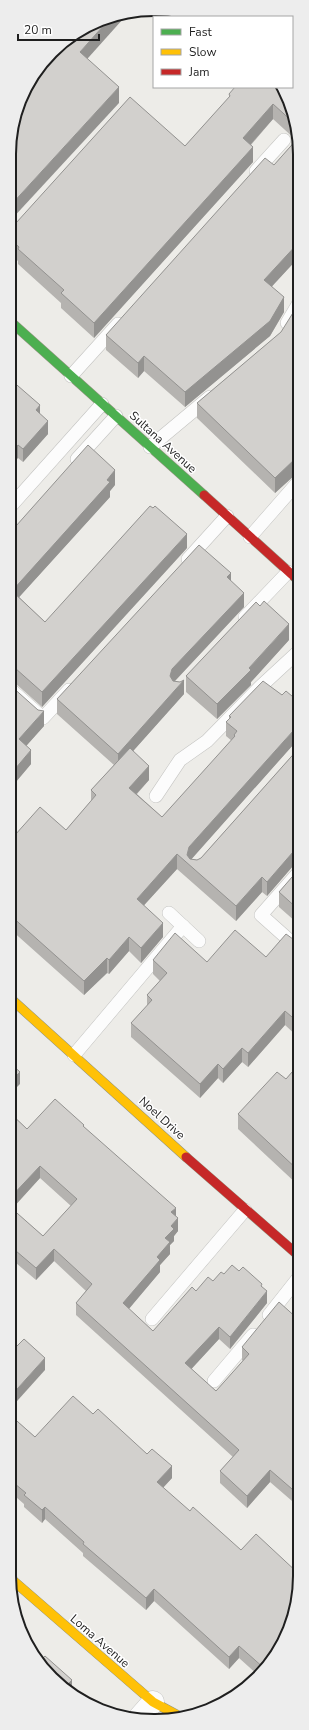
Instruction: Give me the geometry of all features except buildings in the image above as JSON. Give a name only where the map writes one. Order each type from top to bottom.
[{"type":"street","name":"Sultana Avenue","points":[[16,326],[293,576]]},
{"type":"street","name":"Noel Drive","points":[[16,1002],[245,1210],[293,1251]]},
{"type":"street","name":"Loma Avenue","points":[[16,1584],[152,1702],[173,1713]]},
{"type":"street","points":[[142,1714],[152,1702]]},
{"type":"lane","points":[[248,180],[284,140]]},
{"type":"lane","points":[[280,334],[293,313]]},
{"type":"lane","points":[[71,376],[127,314]]},
{"type":"lane","points":[[150,448],[222,387]]},
{"type":"lane","points":[[16,500],[102,404]]},
{"type":"lane","points":[[68,469],[116,416]]},
{"type":"lane","points":[[250,537],[293,489]]},
{"type":"lane","points":[[182,566],[227,516]]},
{"type":"lane","points":[[237,625],[288,572]]},
{"type":"lane","points":[[156,796],[180,760],[207,741],[260,687],[293,657]]},
{"type":"lane","points":[[16,694],[43,718],[75,683]]},
{"type":"lane","points":[[293,879],[261,915],[293,944]]},
{"type":"lane","points":[[169,914],[200,941]]},
{"type":"lane","points":[[74,1055],[183,926]]},
{"type":"lane","points":[[152,1318],[245,1210]]},
{"type":"lane","points":[[214,1381],[293,1284]]},
{"type":"traffic: fast","points":[[16,326],[204,495]]},
{"type":"traffic: slow","points":[[16,1003],[186,1157]]},
{"type":"traffic: slow","points":[[16,1583],[153,1702],[173,1713]]},
{"type":"traffic: jam","points":[[204,495],[293,576]]},
{"type":"traffic: jam","points":[[186,1157],[293,1251]]}]
